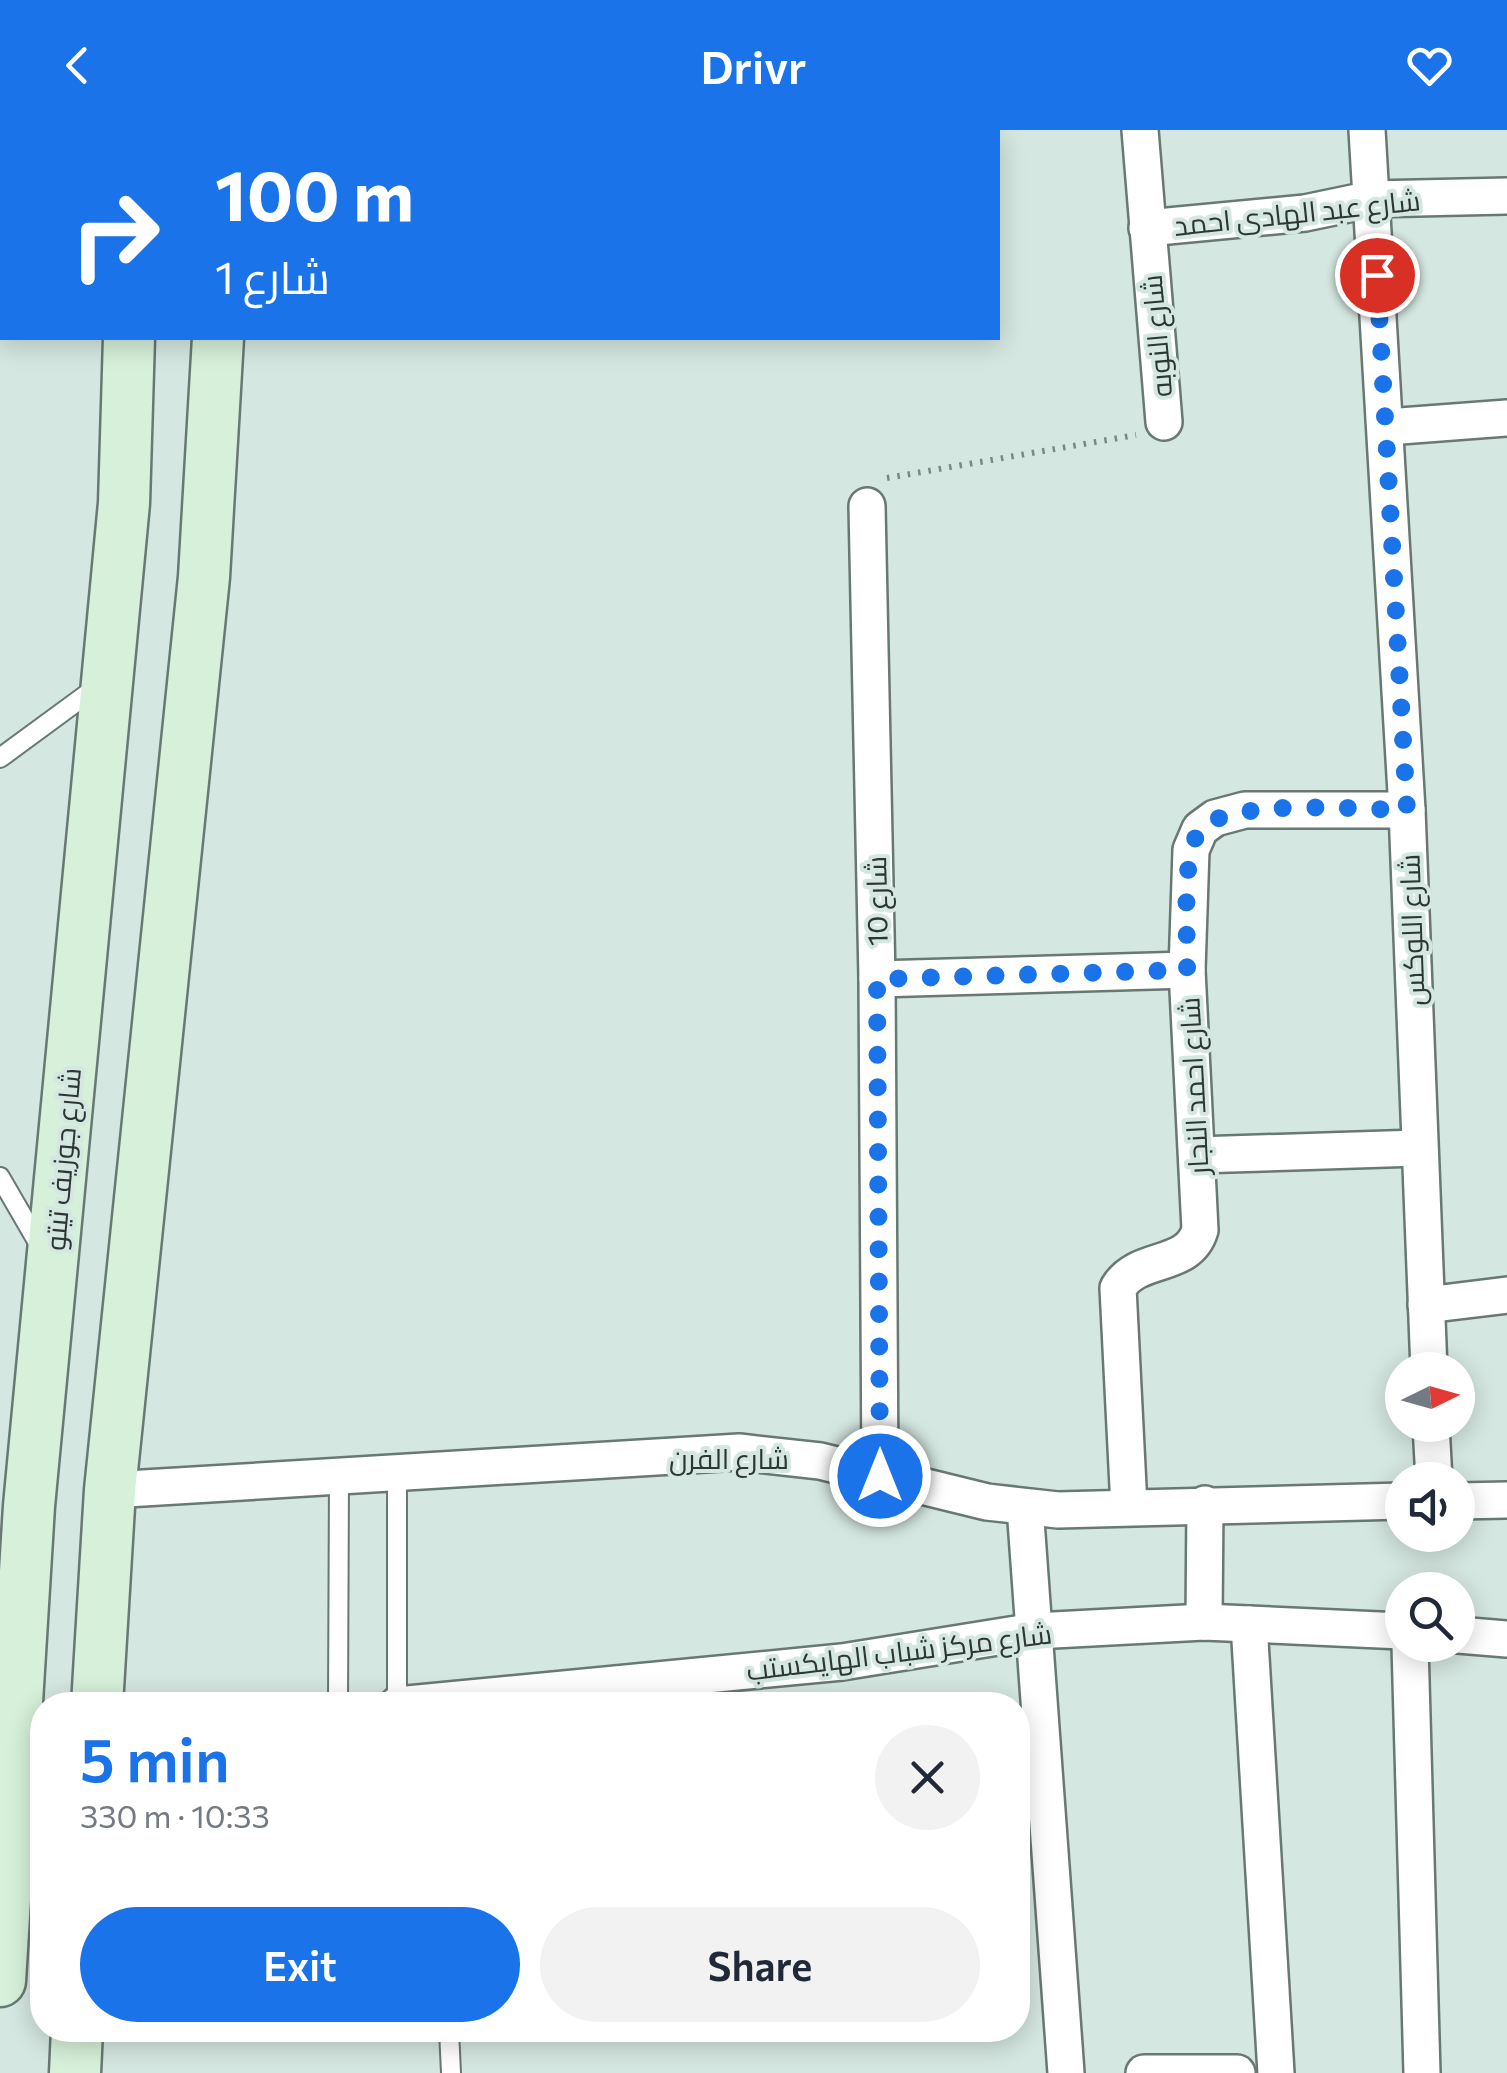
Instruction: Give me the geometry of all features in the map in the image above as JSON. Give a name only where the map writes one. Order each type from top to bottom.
[{"type":"main road","name":"شارع جوزيف تيتو","points":[[0,1981],[22,1510],[52,1266],[124,503],[129,340]]},
{"type":"main road","points":[[98,1692],[110,1490],[204,578],[218,340]]},
{"type":"main road","points":[[75,2073],[76,2042]]},
{"type":"street","name":"شارع النوبه","points":[[1140,130],[1164,422]]},
{"type":"street","name":"شارع اللوكس","points":[[1367,130],[1407,810],[1428,1352]]},
{"type":"street","name":"شارع عبد الهادى احمد","points":[[1147,228],[1305,213],[1372,199],[1507,196]]},
{"type":"street","points":[[1387,427],[1507,418]]},
{"type":"street","name":"شارع 10","points":[[867,506],[877,979],[880,1476]]},
{"type":"street","name":"شارع احمد النجار","points":[[1128,1507],[1116,1299],[1132,1271],[1182,1255],[1197,1240],[1198,1155],[1187,970],[1191,850],[1200,829],[1216,818],[1246,810],[1407,810]]},
{"type":"street","points":[[877,979],[1187,970]]},
{"type":"street","points":[[1198,1155],[1418,1148]]},
{"type":"street","points":[[1426,1306],[1507,1295]]},
{"type":"street","name":"شارع الفرن","points":[[110,1490],[739,1452],[820,1460],[987,1502],[1025,1506],[1385,1502]]},
{"type":"street","points":[[1475,1500],[1507,1500]]},
{"type":"street","points":[[1204,1622],[1205,1504]]},
{"type":"street","points":[[1025,1506],[1066,2073]]},
{"type":"street","name":"شارع مركز شباب الهايكستب","points":[[536,1692],[842,1662],[1035,1631],[1204,1622],[1385,1630]]},
{"type":"street","points":[[1250,1624],[1276,2073]]},
{"type":"street","points":[[1475,1636],[1507,1639]]},
{"type":"street","points":[[1410,1662],[1422,2073]]},
{"type":"street","points":[[1144,2073],[1237,2073]]},
{"type":"lane","points":[[0,758],[106,680]]},
{"type":"lane","points":[[0,1177],[52,1266]]},
{"type":"lane","points":[[397,1473],[413,1692]]},
{"type":"lane","points":[[338,1692],[339,1476]]},
{"type":"lane","points":[[450,2042],[451,2073]]},
{"type":"path","points":[[867,506],[875,486],[894,476],[1153,432],[1164,422]]},
{"type":"route","points":[[880,1476],[877,979],[1187,970],[1191,850],[1200,829],[1216,818],[1246,810],[1407,810],[1377,275]]}]
